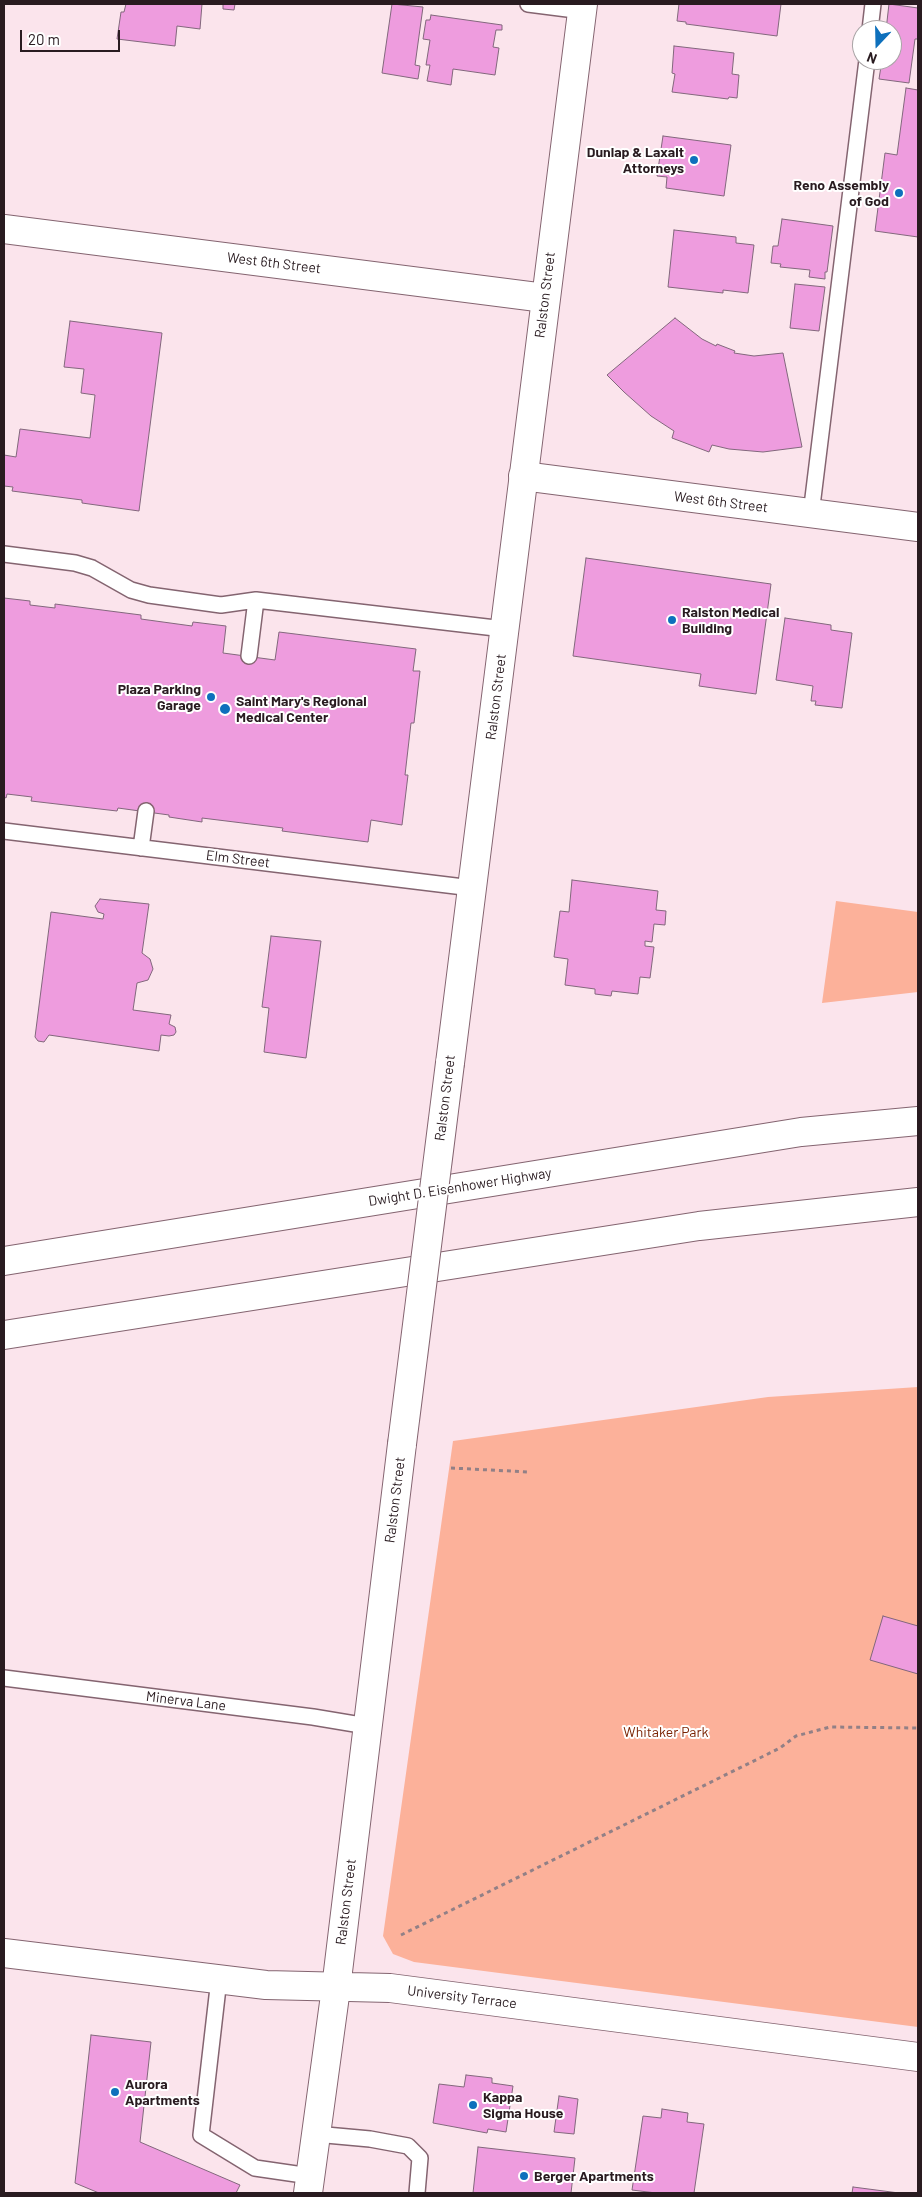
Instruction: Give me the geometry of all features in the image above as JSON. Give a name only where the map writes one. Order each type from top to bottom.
[{"type":"main road","name":"Ralston Street","points":[[309,2185],[336,1988],[402,1444],[583,7]]},
{"type":"main road","name":"West 6th Street","points":[[4,229],[545,298]]},
{"type":"main road","name":"West 6th Street","points":[[523,476],[811,514],[918,526]]},
{"type":"main road","name":"Dwight D. Eisenhower Highway","points":[[4,1261],[801,1132],[918,1121]]},
{"type":"main road","points":[[4,1335],[699,1226],[918,1202]]},
{"type":"main road","points":[[4,1355],[223,1301]]},
{"type":"main road","name":"University Terrace","points":[[4,1954],[266,1985],[390,1988],[918,2057]]},
{"type":"lane","points":[[528,4],[583,7]]},
{"type":"lane","points":[[872,20],[874,4]]},
{"type":"lane","points":[[811,514],[866,70]]},
{"type":"lane","points":[[4,554],[75,563],[92,568],[132,590],[149,595],[221,605],[256,600],[504,629]]},
{"type":"lane","points":[[250,656],[256,600]]},
{"type":"lane","points":[[141,848],[146,811]]},
{"type":"lane","name":"Elm Street","points":[[4,831],[472,888]]},
{"type":"lane","name":"Minerva Lane","points":[[4,1678],[367,1726]]},
{"type":"lane","points":[[219,1980],[201,2136],[255,2168],[309,2185]]},
{"type":"lane","points":[[316,2134],[370,2139],[408,2146],[420,2158],[417,2193]]},
{"type":"path","points":[[450,1468],[529,1472]]},
{"type":"path","points":[[401,1935],[780,1748],[796,1736],[830,1727],[918,1728]]},
{"type":"green space","points":[[836,901],[918,912],[918,992],[822,1003]]},
{"type":"green space","name":"Whitaker Park","points":[[918,1387],[918,2027],[414,1962],[393,1954],[383,1936],[453,1441],[768,1397]]},
{"type":"building","points":[[126,4],[202,4],[200,29],[177,26],[175,46],[117,39],[121,12],[124,12]]},
{"type":"building","points":[[223,4],[235,4],[234,10],[223,9]]},
{"type":"building","points":[[392,4],[423,7],[415,65],[420,66],[418,79],[382,73]]},
{"type":"building","points":[[679,4],[781,4],[777,36],[686,24],[686,22],[677,21]]},
{"type":"building","points":[[889,4],[918,8],[918,39],[915,39],[909,83],[879,79],[880,70],[902,70],[902,20],[887,20]]},
{"type":"building","points":[[431,15],[502,25],[502,30],[496,30],[493,47],[499,48],[495,75],[453,69],[451,85],[427,81],[430,65],[426,65],[430,40],[423,39],[426,20],[430,20]]},
{"type":"building","points":[[674,46],[734,53],[732,74],[739,75],[737,98],[729,97],[728,99],[672,92],[675,74],[672,73]]},
{"type":"building","name":"Reno Assembly of God","points":[[906,88],[918,90],[918,237],[875,231],[885,153],[897,155]]},
{"type":"building","name":"Dunlap & Laxalt Attorneys","points":[[663,136],[731,145],[724,196],[666,188],[667,177],[657,176]]},
{"type":"building","points":[[782,219],[833,226],[825,279],[809,277],[810,270],[780,267],[781,264],[771,263],[773,246],[778,246]]},
{"type":"building","points":[[674,230],[736,237],[736,243],[754,245],[748,293],[723,290],[723,293],[668,287]]},
{"type":"building","points":[[795,284],[825,287],[819,331],[790,328]]},
{"type":"building","points":[[675,318],[702,339],[716,346],[717,344],[735,351],[734,353],[754,356],[783,353],[802,447],[763,452],[729,449],[712,445],[709,452],[672,438],[674,431],[651,416],[607,375]]},
{"type":"building","points":[[70,321],[162,333],[139,511],[82,503],[82,500],[12,491],[13,487],[4,486],[4,455],[16,457],[20,429],[90,438],[95,395],[81,393],[84,369],[64,367]]},
{"type":"building","name":"Ralston Medical Building","points":[[586,558],[771,584],[756,694],[699,686],[701,674],[573,656]]},
{"type":"building","name":"Plaza Parking Garage","points":[[4,598],[30,601],[30,605],[55,608],[55,604],[141,615],[141,619],[192,626],[193,622],[226,626],[223,653],[275,660],[279,632],[416,649],[413,671],[420,671],[414,723],[411,723],[405,775],[408,775],[402,825],[371,820],[368,842],[282,831],[283,828],[202,818],[202,822],[118,808],[117,811],[31,801],[32,797],[7,794],[6,798],[4,797]]},
{"type":"building","points":[[785,618],[831,625],[831,630],[852,633],[842,708],[815,705],[816,701],[811,701],[813,686],[776,680]]},
{"type":"building","points":[[572,880],[658,891],[656,910],[666,911],[665,925],[654,924],[652,942],[645,941],[645,946],[654,947],[650,978],[640,977],[638,994],[612,991],[611,996],[595,994],[595,989],[565,985],[568,959],[554,957],[560,911],[569,912]]},
{"type":"building","points":[[100,899],[149,904],[142,953],[150,959],[153,969],[148,980],[137,983],[133,1010],[171,1015],[169,1024],[175,1027],[176,1032],[174,1035],[169,1036],[161,1035],[159,1051],[49,1035],[44,1042],[38,1041],[35,1037],[51,912],[103,919],[104,914],[98,912],[95,906]]},
{"type":"building","points":[[271,936],[321,941],[306,1058],[264,1052],[269,1008],[262,1007]]},
{"type":"building","points":[[883,1616],[918,1626],[918,1674],[870,1660]]},
{"type":"building","name":"Aurora Apartments","points":[[91,2035],[151,2042],[140,2142],[240,2185],[236,2193],[99,2193],[75,2183]]},
{"type":"building","name":"Kappa Sigma House","points":[[466,2075],[492,2078],[492,2083],[513,2086],[506,2132],[488,2129],[487,2133],[433,2123],[439,2084],[464,2087]]},
{"type":"building","points":[[559,2096],[578,2099],[574,2134],[554,2132]]},
{"type":"building","points":[[662,2109],[688,2113],[687,2122],[704,2124],[694,2193],[656,2193],[632,2190],[643,2116],[661,2118]]},
{"type":"building","name":"Berger Apartments","points":[[478,2147],[575,2158],[571,2193],[473,2193]]},
{"type":"building","points":[[853,2187],[899,2193],[852,2193]]},
{"type":"place","name":"Dunlap & Laxalt Attorneys","points":[[694,160]]},
{"type":"place","name":"Reno Assembly of God","points":[[899,193]]},
{"type":"place","name":"Ralston Medical Building","points":[[672,620]]},
{"type":"place","name":"Plaza Parking Garage","points":[[211,697]]},
{"type":"place","name":"Saint Mary's Regional Medical Center","points":[[225,709]]},
{"type":"place","name":"Aurora Apartments","points":[[115,2092]]},
{"type":"place","name":"Kappa Sigma House","points":[[473,2105]]},
{"type":"place","name":"Berger Apartments","points":[[524,2176]]}]
